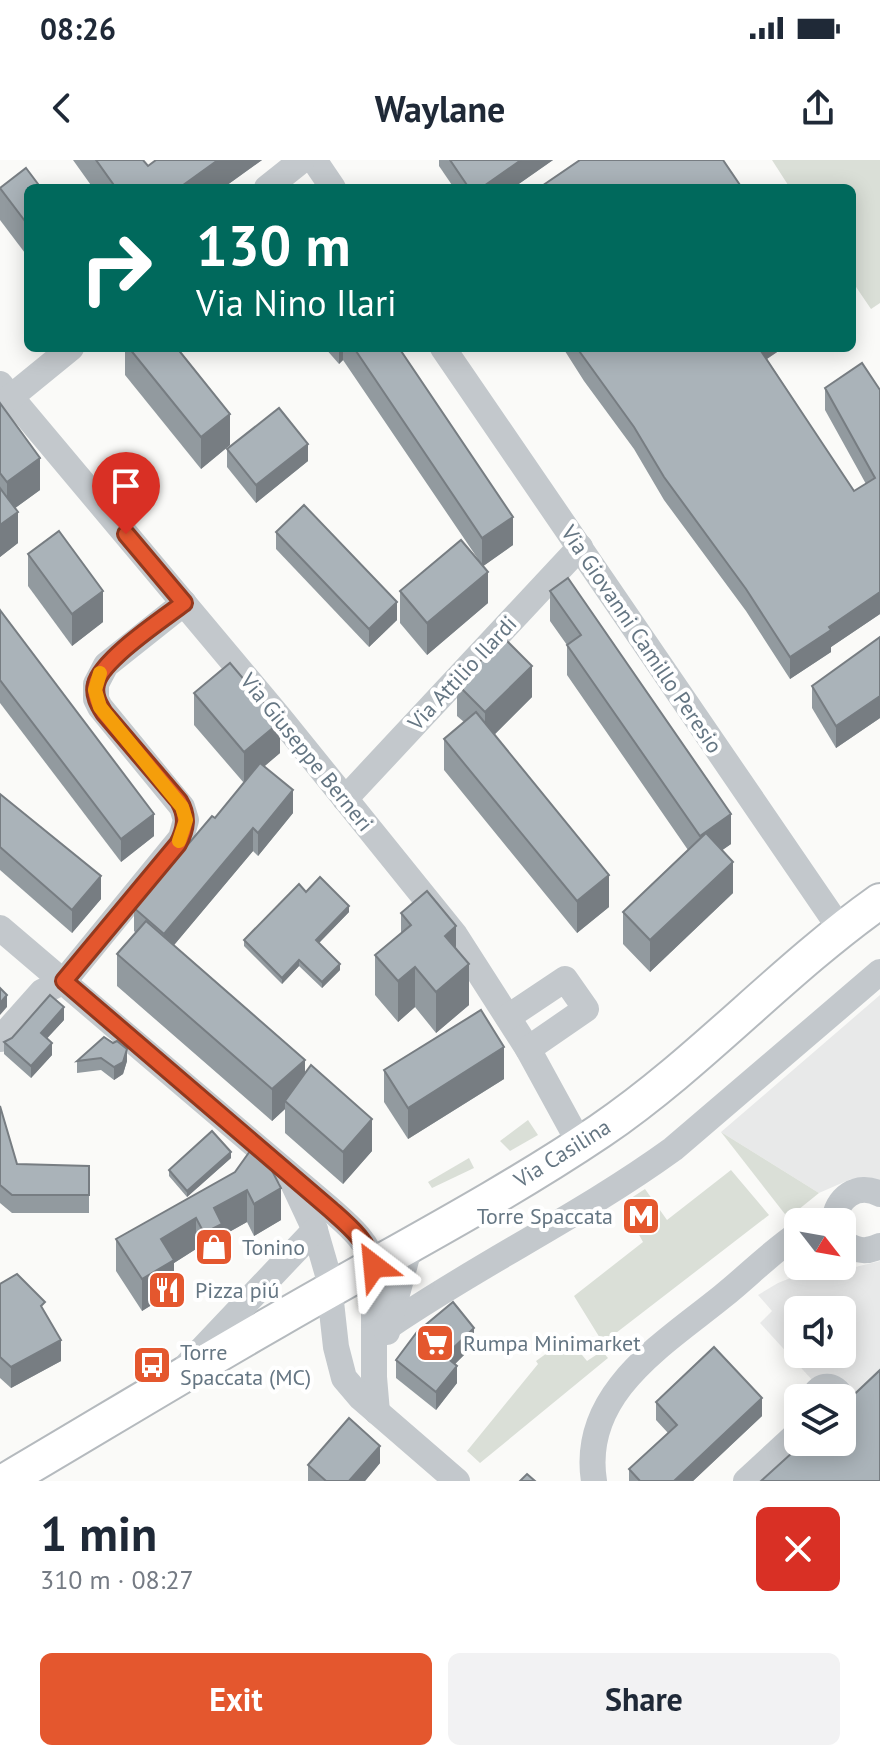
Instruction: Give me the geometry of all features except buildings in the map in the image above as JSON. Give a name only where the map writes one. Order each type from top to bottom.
[{"type":"main road","name":"Via Casilina","points":[[5,1481],[580,1144],[660,1087],[841,930],[880,901]]},
{"type":"street","points":[[272,184],[302,160]]},
{"type":"street","points":[[314,160],[330,184]]},
{"type":"street","points":[[5,390],[65,352]]},
{"type":"street","name":"Via Giovanni Camillo Peresio","points":[[446,352],[841,930]]},
{"type":"street","name":"Via Giuseppe Berneri","points":[[5,390],[184,603],[455,935],[528,1049],[580,1144]]},
{"type":"street","name":"Via Attilio Ilardi","points":[[345,799],[580,547]]},
{"type":"street","points":[[0,1039],[42,992],[64,981],[178,844],[185,829],[185,813],[179,801],[104,713],[95,690],[106,665],[184,603]]},
{"type":"street","points":[[0,928],[361,1238],[370,1251],[374,1266],[377,1412]]},
{"type":"street","points":[[389,1326],[430,1298],[579,1212],[673,1149],[880,972]]},
{"type":"street","points":[[508,1017],[565,979],[586,1009],[528,1049]]},
{"type":"street","points":[[290,1176],[315,1230],[330,1291],[342,1371],[355,1393],[457,1481]]},
{"type":"street","points":[[840,1208],[841,1201],[853,1192],[864,1189],[880,1194]]},
{"type":"street","name":"Via Casilina","points":[[171,1382],[315,1230]]},
{"type":"street","points":[[374,1377],[410,1245]]},
{"type":"street","points":[[594,1481],[592,1459],[595,1434],[604,1409],[622,1382],[649,1356],[784,1246]]},
{"type":"street","points":[[856,1248],[869,1251],[880,1246]]},
{"type":"street","points":[[749,1275],[784,1262]]},
{"type":"street","points":[[746,1481],[784,1446]]},
{"type":"street","points":[[772,1481],[795,1456]]},
{"type":"shaded area","points":[[772,160],[880,160],[880,303],[871,309],[856,287],[856,184],[787,184]]},
{"type":"shaded area","points":[[880,995],[880,1186],[851,1179],[819,1193],[721,1132]]},
{"type":"shaded area","points":[[528,1120],[538,1135],[510,1151],[500,1141]]},
{"type":"shaded area","points":[[721,1132],[819,1193],[800,1208],[784,1208],[784,1213]]},
{"type":"shaded area","points":[[469,1158],[474,1168],[432,1188],[428,1182]]},
{"type":"shaded area","points":[[731,1170],[769,1215],[603,1343],[574,1296],[643,1242],[622,1204],[645,1189],[667,1220]]},
{"type":"shaded area","points":[[880,1261],[880,1481],[738,1481],[784,1451],[784,1456],[856,1456],[856,1384],[818,1384],[801,1368],[856,1368],[856,1296],[784,1296],[784,1349],[760,1323],[772,1311],[758,1295],[786,1280],[856,1280],[856,1267]]},
{"type":"shaded area","points":[[568,1338],[587,1361],[602,1351],[608,1358],[480,1463],[467,1451],[538,1364],[536,1361]]},
{"type":"slow traffic","points":[[100,673],[95,690],[100,707],[174,795],[185,813],[185,829],[179,841]]},
{"type":"place","name":"Torre Spaccata","points":[[641,1216]]},
{"type":"place","name":"Tonino","points":[[214,1247]]},
{"type":"place","name":"Pizza piú","points":[[167,1290]]},
{"type":"place","name":"Rumpa Minimarket","points":[[435,1343]]},
{"type":"place","name":"Torre Spaccata (MC)","points":[[152,1365]]},
{"type":"route","points":[[126,534],[184,603],[106,665],[96,684],[96,699],[104,713],[179,801],[185,813],[185,829],[178,844],[64,981],[330,1209],[361,1238],[370,1251],[374,1266]]}]
